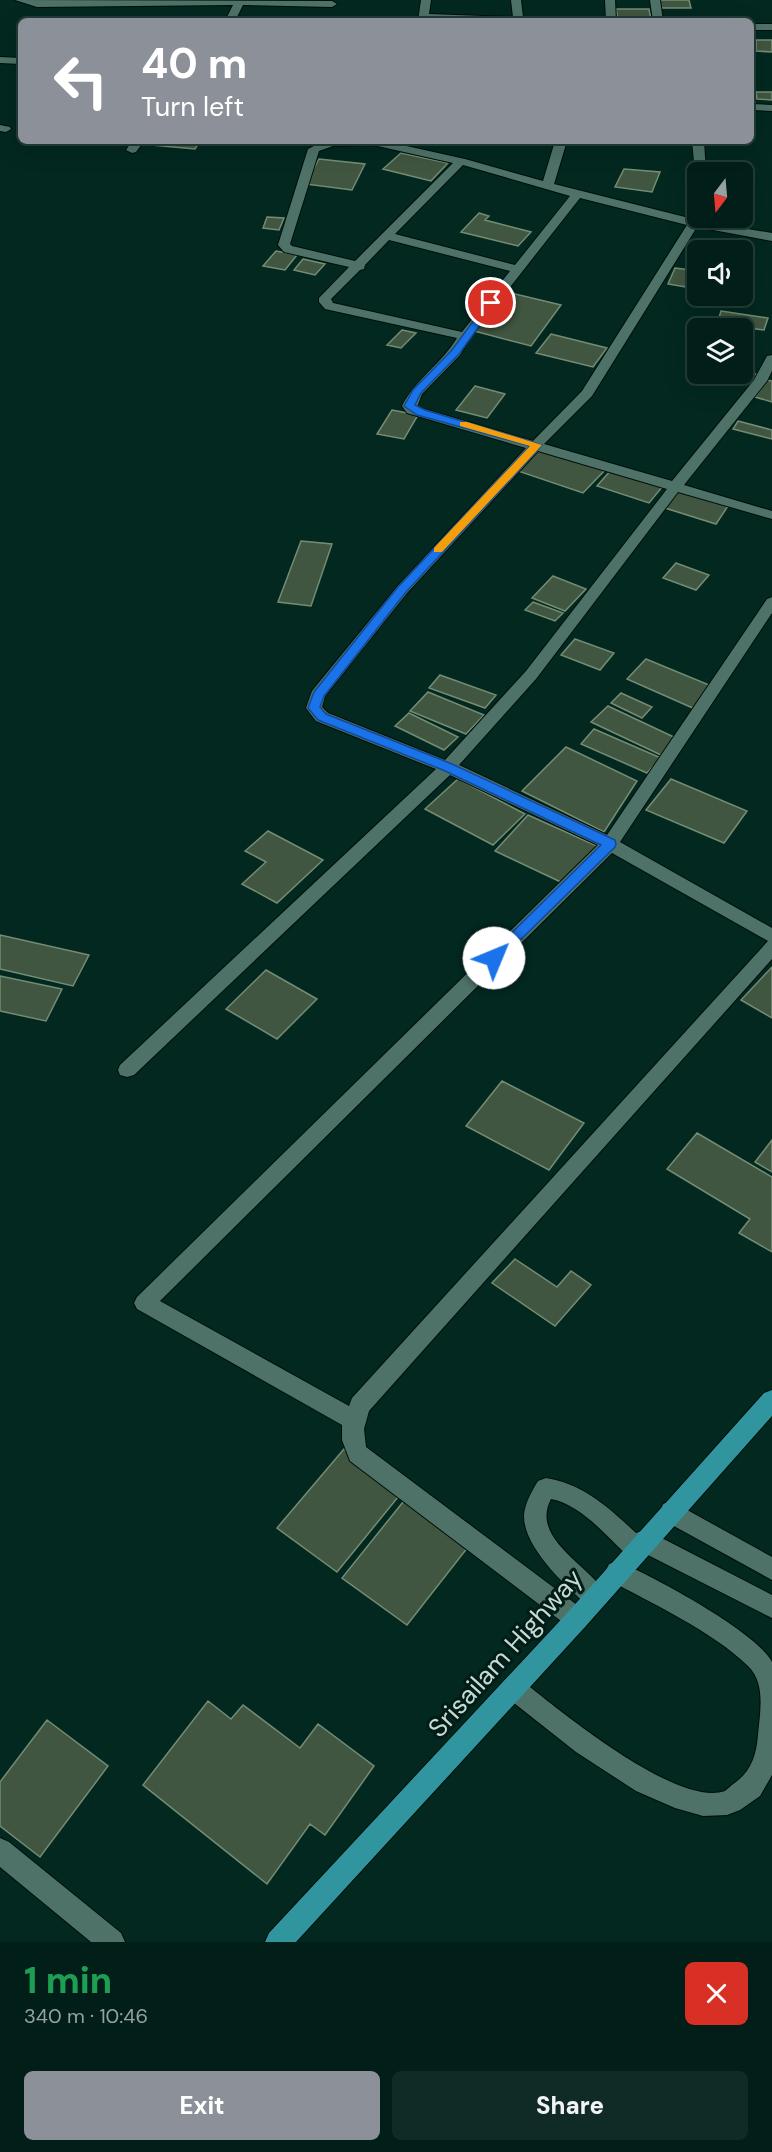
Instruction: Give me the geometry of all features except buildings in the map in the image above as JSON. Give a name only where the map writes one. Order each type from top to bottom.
[{"type":"highway","name":"Srisailam Highway","points":[[278,1942],[577,1619],[640,1545],[772,1400]]},
{"type":"street","points":[[20,0],[90,9],[240,1],[331,6]]},
{"type":"street","points":[[423,18],[426,0]]},
{"type":"street","points":[[516,0],[518,18]]},
{"type":"street","points":[[610,0],[611,18]]},
{"type":"street","points":[[655,0],[658,18]]},
{"type":"street","points":[[232,18],[240,1]]},
{"type":"street","points":[[754,27],[772,27]]},
{"type":"street","points":[[0,60],[18,61]]},
{"type":"street","points":[[754,107],[772,108]]},
{"type":"street","points":[[327,144],[314,149],[284,245],[288,249],[360,266]]},
{"type":"street","points":[[379,144],[461,161],[687,221]]},
{"type":"street","points":[[548,184],[560,144]]},
{"type":"street","points":[[698,144],[700,162]]},
{"type":"street","points":[[461,161],[326,298],[325,302],[329,306],[465,336]]},
{"type":"street","points":[[578,194],[465,336],[455,352],[416,392],[409,406],[421,412],[772,515]]},
{"type":"street","points":[[691,228],[587,393],[402,590],[315,702],[314,708],[322,717],[448,767],[610,844],[772,936]]},
{"type":"street","points":[[722,228],[772,237]]},
{"type":"street","points":[[388,236],[518,269]]},
{"type":"street","points":[[127,1070],[448,767],[531,675],[675,487],[760,381],[772,359]]},
{"type":"street","points":[[355,1420],[144,1303],[610,844],[772,602]]},
{"type":"street","points":[[577,1619],[358,1454],[351,1439],[355,1420],[360,1405],[772,947]]},
{"type":"street","points":[[596,1597],[579,1583],[541,1536],[536,1524],[537,1503],[546,1488],[560,1489],[580,1499],[640,1545],[772,1607]]},
{"type":"street","points":[[671,1512],[772,1569]]},
{"type":"street","points":[[617,1572],[705,1620],[758,1659],[772,1687]]},
{"type":"street","points":[[513,1688],[571,1736],[635,1776],[676,1795],[701,1803],[728,1803],[753,1786],[764,1764],[771,1729],[772,1696]]},
{"type":"street","points":[[0,1851],[112,1942]]},
{"type":"slow traffic","points":[[438,550],[537,445],[464,424]]},
{"type":"route","points":[[491,303],[455,352],[416,392],[409,406],[412,410],[537,445],[402,590],[318,695],[314,708],[322,717],[448,767],[610,844],[494,958]]}]
